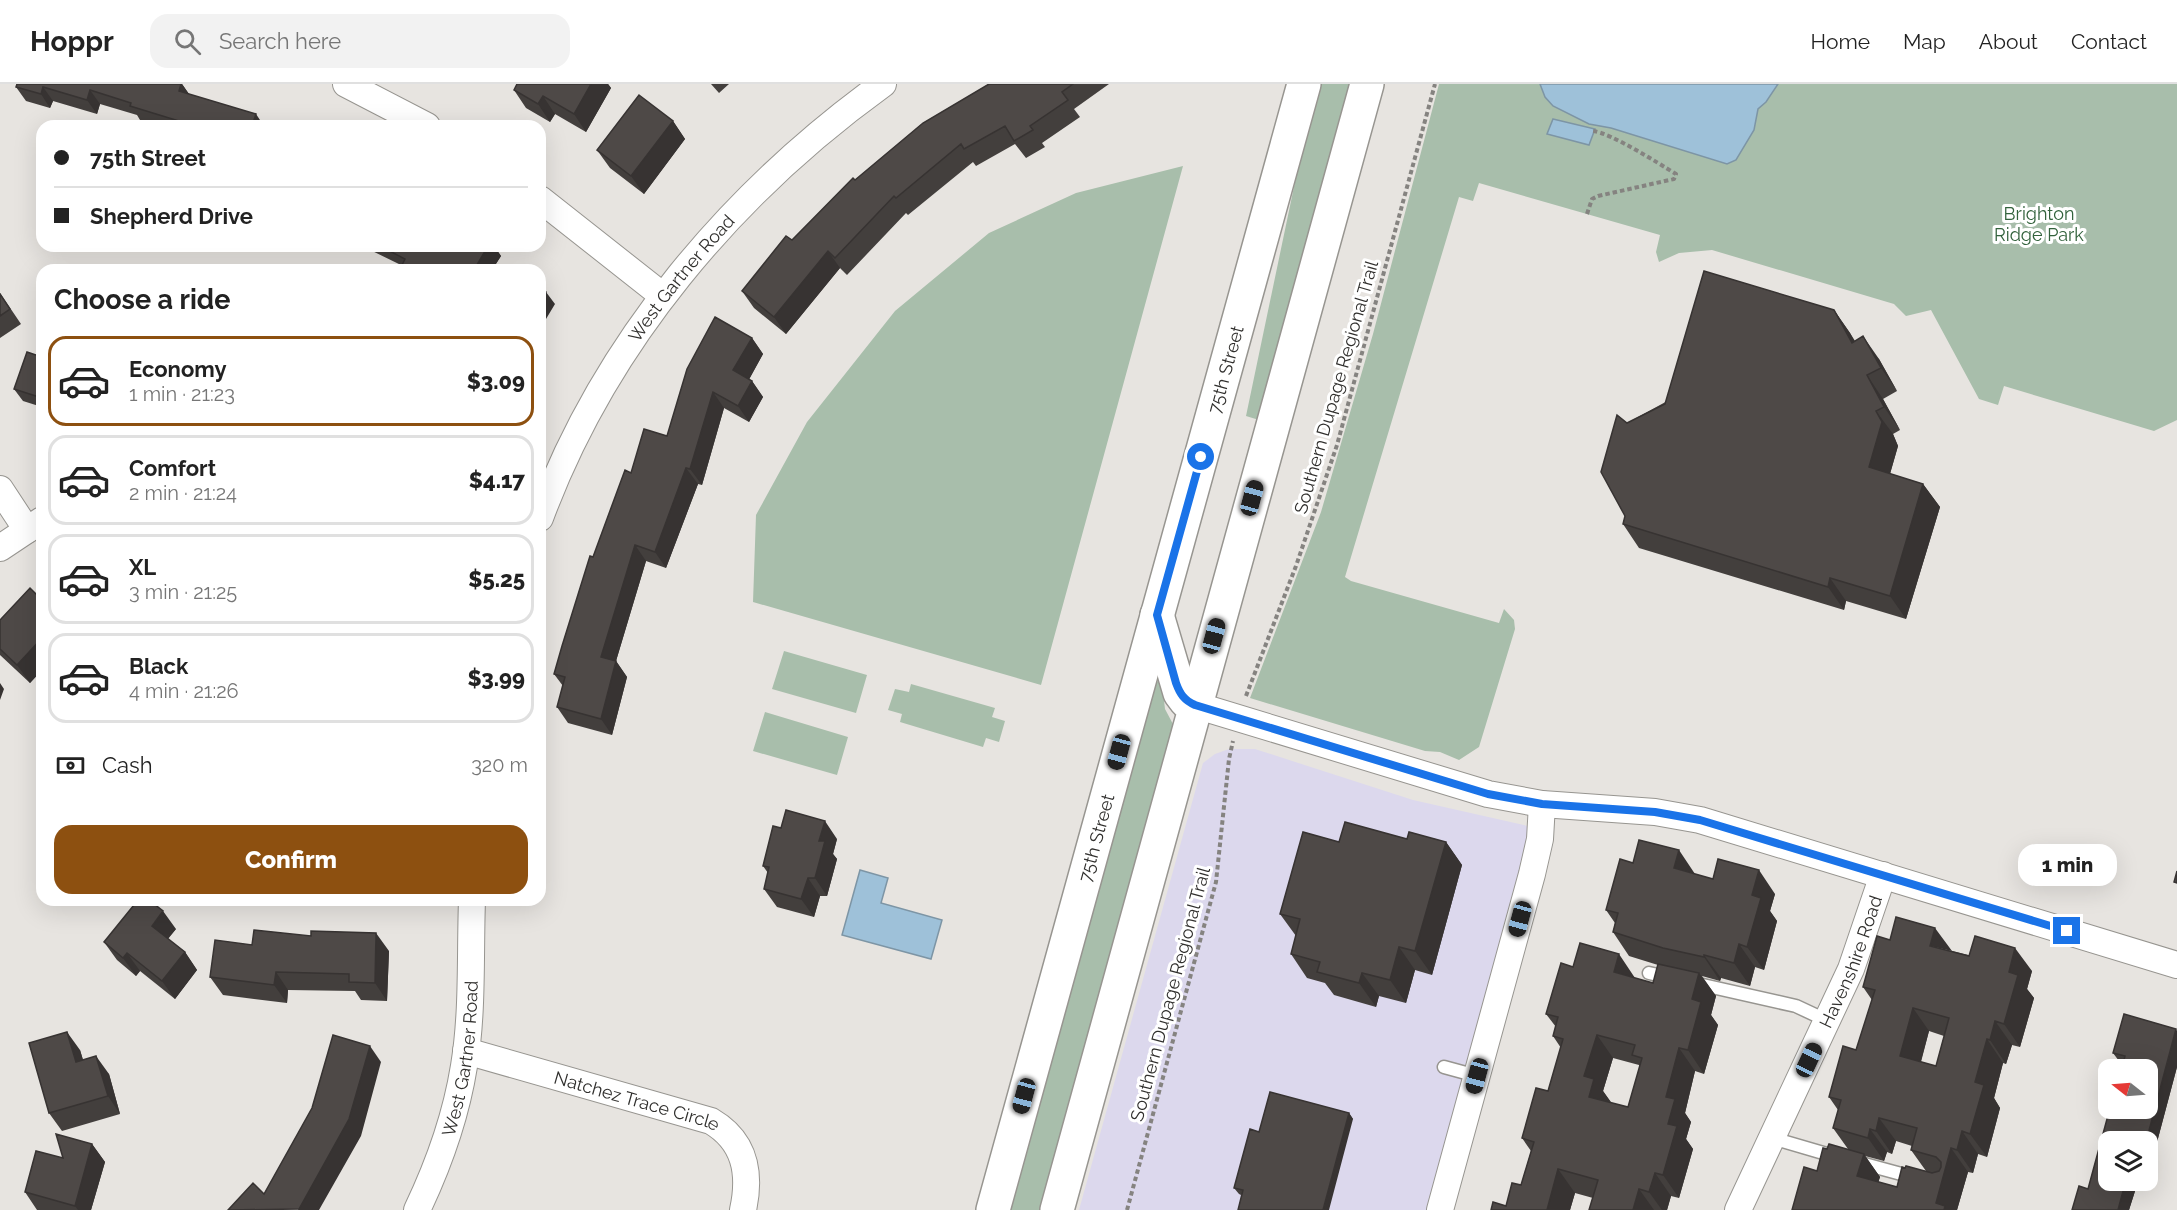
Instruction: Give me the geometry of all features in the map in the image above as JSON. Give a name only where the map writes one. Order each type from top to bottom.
[{"type":"main road","name":"75th Street","points":[[993,1210],[1304,84]]},
{"type":"main road","points":[[1057,1210],[1367,84]]},
{"type":"main road","points":[[1157,615],[1180,693],[1186,701],[1195,705]]},
{"type":"street","points":[[346,84],[415,120]]},
{"type":"street","name":"West Gartner Road","points":[[546,505],[587,416],[663,296],[737,208],[847,110],[883,84]]},
{"type":"street","points":[[546,204],[663,296]]},
{"type":"street","points":[[0,489],[34,525],[0,548]]},
{"type":"street","points":[[1195,705],[1488,794],[1542,804],[1655,812],[1700,820],[2177,965]]},
{"type":"street","points":[[1440,1210],[1532,874],[1540,839],[1542,804]]},
{"type":"street","name":"Havenshire Road","points":[[1738,1210],[1851,969],[1883,875]]},
{"type":"street","name":"West Gartner Road","points":[[417,1210],[445,1143],[456,1105],[466,1051],[472,906]]},
{"type":"street","name":"Natchez Trace Circle","points":[[466,1051],[625,1095],[724,1129],[734,1140],[746,1172],[747,1191],[743,1210]]},
{"type":"lane","points":[[1649,973],[1796,1006],[1828,1020]]},
{"type":"lane","points":[[1444,1067],[1477,1076]]},
{"type":"lane","points":[[1772,1138],[1928,1182]]},
{"type":"path","name":"Southern Dupage Regional Trail","points":[[1247,693],[1296,566],[1337,445],[1435,84]]},
{"type":"path","points":[[1587,214],[1592,199],[1598,196],[1674,179],[1676,174],[1593,131]]},
{"type":"path","name":"Southern Dupage Regional Trail","points":[[1127,1210],[1216,882],[1232,748]]},
{"type":"shaded area","points":[[1229,749],[1255,749],[1413,800],[1541,829],[1436,1210],[1079,1210],[1203,763],[1215,754]]},
{"type":"green space","points":[[1318,84],[1350,84],[1259,420],[1246,416],[1308,120]]},
{"type":"green space","name":"Brighton Ridge Park","points":[[1439,84],[2177,84],[2177,420],[2154,431],[2004,386],[1998,405],[1979,399],[1931,310],[1906,316],[1894,304],[1712,250],[1679,253],[1659,262],[1656,252],[1660,235],[1479,183],[1473,201],[1459,197],[1345,577],[1351,581],[1499,623],[1504,609],[1514,620],[1515,629],[1479,747],[1459,760],[1440,752],[1425,751],[1250,698],[1321,512],[1373,334]]},
{"type":"green space","points":[[1183,166],[1041,685],[753,602],[756,515],[807,422],[895,311],[989,233],[1076,193]]},
{"type":"green space","points":[[784,651],[867,675],[856,713],[772,689]]},
{"type":"green space","points":[[1153,680],[1162,683],[1165,709],[1174,726],[1041,1210],[1008,1210]]},
{"type":"green space","points":[[911,684],[995,708],[992,717],[1005,721],[999,742],[986,738],[983,747],[900,722],[902,714],[888,710],[895,689],[909,692]]},
{"type":"green space","points":[[765,712],[848,737],[837,775],[753,751]]},
{"type":"water","points":[[1540,84],[1778,84],[1766,102],[1758,109],[1754,130],[1736,160],[1727,164],[1611,128],[1589,124],[1553,106],[1545,97]]},
{"type":"water","points":[[1553,119],[1595,129],[1589,145],[1547,134]]},
{"type":"water","points":[[860,870],[888,878],[881,903],[942,920],[931,959],[842,935]]},
{"type":"building","points":[[17,84],[181,84],[179,91],[256,114],[254,120],[176,120],[130,106],[131,103],[90,90],[87,100],[43,87],[41,94],[16,87]]},
{"type":"building","points":[[517,84],[591,84],[574,114],[543,96],[538,104],[514,90]]},
{"type":"building","points":[[989,84],[1073,84],[1062,92],[1068,100],[1030,126],[1033,130],[1014,141],[1005,126],[964,149],[961,144],[896,198],[894,196],[835,258],[828,251],[774,317],[742,291],[786,236],[792,240],[853,178],[855,180],[923,123]]},
{"type":"building","points":[[639,95],[673,121],[631,176],[597,150]]},
{"type":"building","points":[[392,252],[484,252],[478,264],[402,264],[405,259]]},
{"type":"building","points":[[1704,271],[1834,310],[1852,343],[1863,336],[1881,368],[1867,375],[1884,407],[1876,411],[1882,422],[1869,467],[1923,484],[1890,596],[1830,578],[1828,587],[1623,524],[1625,516],[1601,472],[1617,415],[1627,423],[1665,404]]},
{"type":"building","points":[[0,294],[10,309],[0,316]]},
{"type":"building","points":[[715,317],[752,338],[733,370],[752,381],[738,406],[713,392],[690,469],[686,468],[655,552],[635,545],[601,657],[616,661],[601,719],[557,707],[565,677],[554,674],[590,556],[593,557],[625,470],[631,473],[644,429],[667,436],[687,369]]},
{"type":"building","points":[[27,352],[36,355],[36,396],[14,389]]},
{"type":"building","points":[[30,588],[36,594],[36,644],[17,665],[0,649],[0,620]]},
{"type":"building","points":[[786,810],[825,821],[819,841],[825,841],[815,878],[808,878],[801,899],[764,889],[769,867],[763,866],[773,826],[781,828]]},
{"type":"building","points":[[1345,822],[1407,839],[1409,832],[1446,842],[1415,951],[1399,947],[1390,980],[1362,973],[1359,983],[1317,972],[1320,962],[1291,954],[1300,919],[1280,914],[1303,832],[1339,842]]},
{"type":"building","points":[[1639,840],[1679,850],[1674,868],[1713,879],[1718,859],[1759,870],[1752,895],[1761,898],[1747,947],[1739,944],[1734,963],[1663,948],[1613,932],[1618,913],[1606,910],[1620,859],[1633,863]]},
{"type":"building","points":[[133,906],[157,906],[163,911],[152,926],[185,952],[162,981],[127,953],[123,958],[104,942]]},
{"type":"building","points":[[1896,917],[1935,928],[1930,946],[1969,956],[1975,936],[2015,948],[2009,972],[2018,975],[2004,1024],[1995,1021],[1990,1040],[1987,1039],[1975,1082],[1984,1085],[1970,1134],[1962,1131],[1957,1150],[1951,1148],[1936,1203],[1945,1206],[1944,1210],[1792,1210],[1804,1167],[1817,1171],[1823,1148],[1827,1149],[1829,1144],[1864,1154],[1857,1176],[1897,1187],[1902,1167],[1932,1173],[1939,1171],[1941,1167],[1941,1162],[1936,1157],[1911,1150],[1917,1128],[1879,1118],[1876,1131],[1870,1129],[1868,1138],[1833,1128],[1841,1100],[1829,1097],[1843,1046],[1856,1050],[1875,990],[1863,987],[1877,936],[1890,940]],"holes":[[[1913,1008],[1949,1018],[1936,1066],[1900,1056]]]},
{"type":"building","points":[[254,930],[311,936],[311,931],[376,933],[375,983],[349,982],[349,974],[276,972],[274,985],[210,977],[215,940],[252,945]]},
{"type":"building","points":[[1580,943],[1619,954],[1614,972],[1653,983],[1658,964],[1699,973],[1692,999],[1701,1002],[1688,1050],[1679,1048],[1666,1097],[1675,1099],[1668,1124],[1677,1126],[1663,1175],[1655,1173],[1649,1192],[1639,1189],[1633,1210],[1589,1210],[1598,1180],[1558,1169],[1547,1210],[1491,1210],[1493,1202],[1506,1206],[1512,1183],[1521,1185],[1534,1142],[1522,1138],[1536,1088],[1548,1091],[1563,1039],[1553,1036],[1558,1017],[1546,1014],[1561,963],[1573,967]],"holes":[[[1597,1035],[1635,1045],[1632,1055],[1642,1058],[1628,1107],[1589,1097],[1594,1079],[1584,1076]]]},
{"type":"building","points":[[2124,1014],[2176,1029],[2158,1097],[2158,1059],[2124,1059],[2125,1056],[2113,1053]]},
{"type":"building","points":[[67,1032],[76,1062],[96,1056],[108,1096],[49,1113],[29,1043]]},
{"type":"building","points":[[333,1035],[370,1046],[349,1119],[299,1209],[228,1210],[253,1183],[264,1194],[312,1108]]},
{"type":"building","points":[[1270,1092],[1349,1113],[1323,1210],[1238,1210],[1243,1190],[1234,1188],[1250,1129],[1259,1132]]},
{"type":"building","points":[[2107,1119],[2152,1119],[2149,1131],[2104,1131]]},
{"type":"building","points":[[56,1134],[92,1144],[75,1206],[25,1192],[36,1151],[63,1158]]},
{"type":"building","points":[[2098,1152],[2098,1191],[2123,1191],[2118,1210],[2072,1210],[2079,1186],[2088,1189]]},
{"type":"route","points":[[1201,457],[1157,615],[1176,683],[1186,701],[1488,794],[1542,804],[1655,812],[1700,820],[2067,931]]}]
